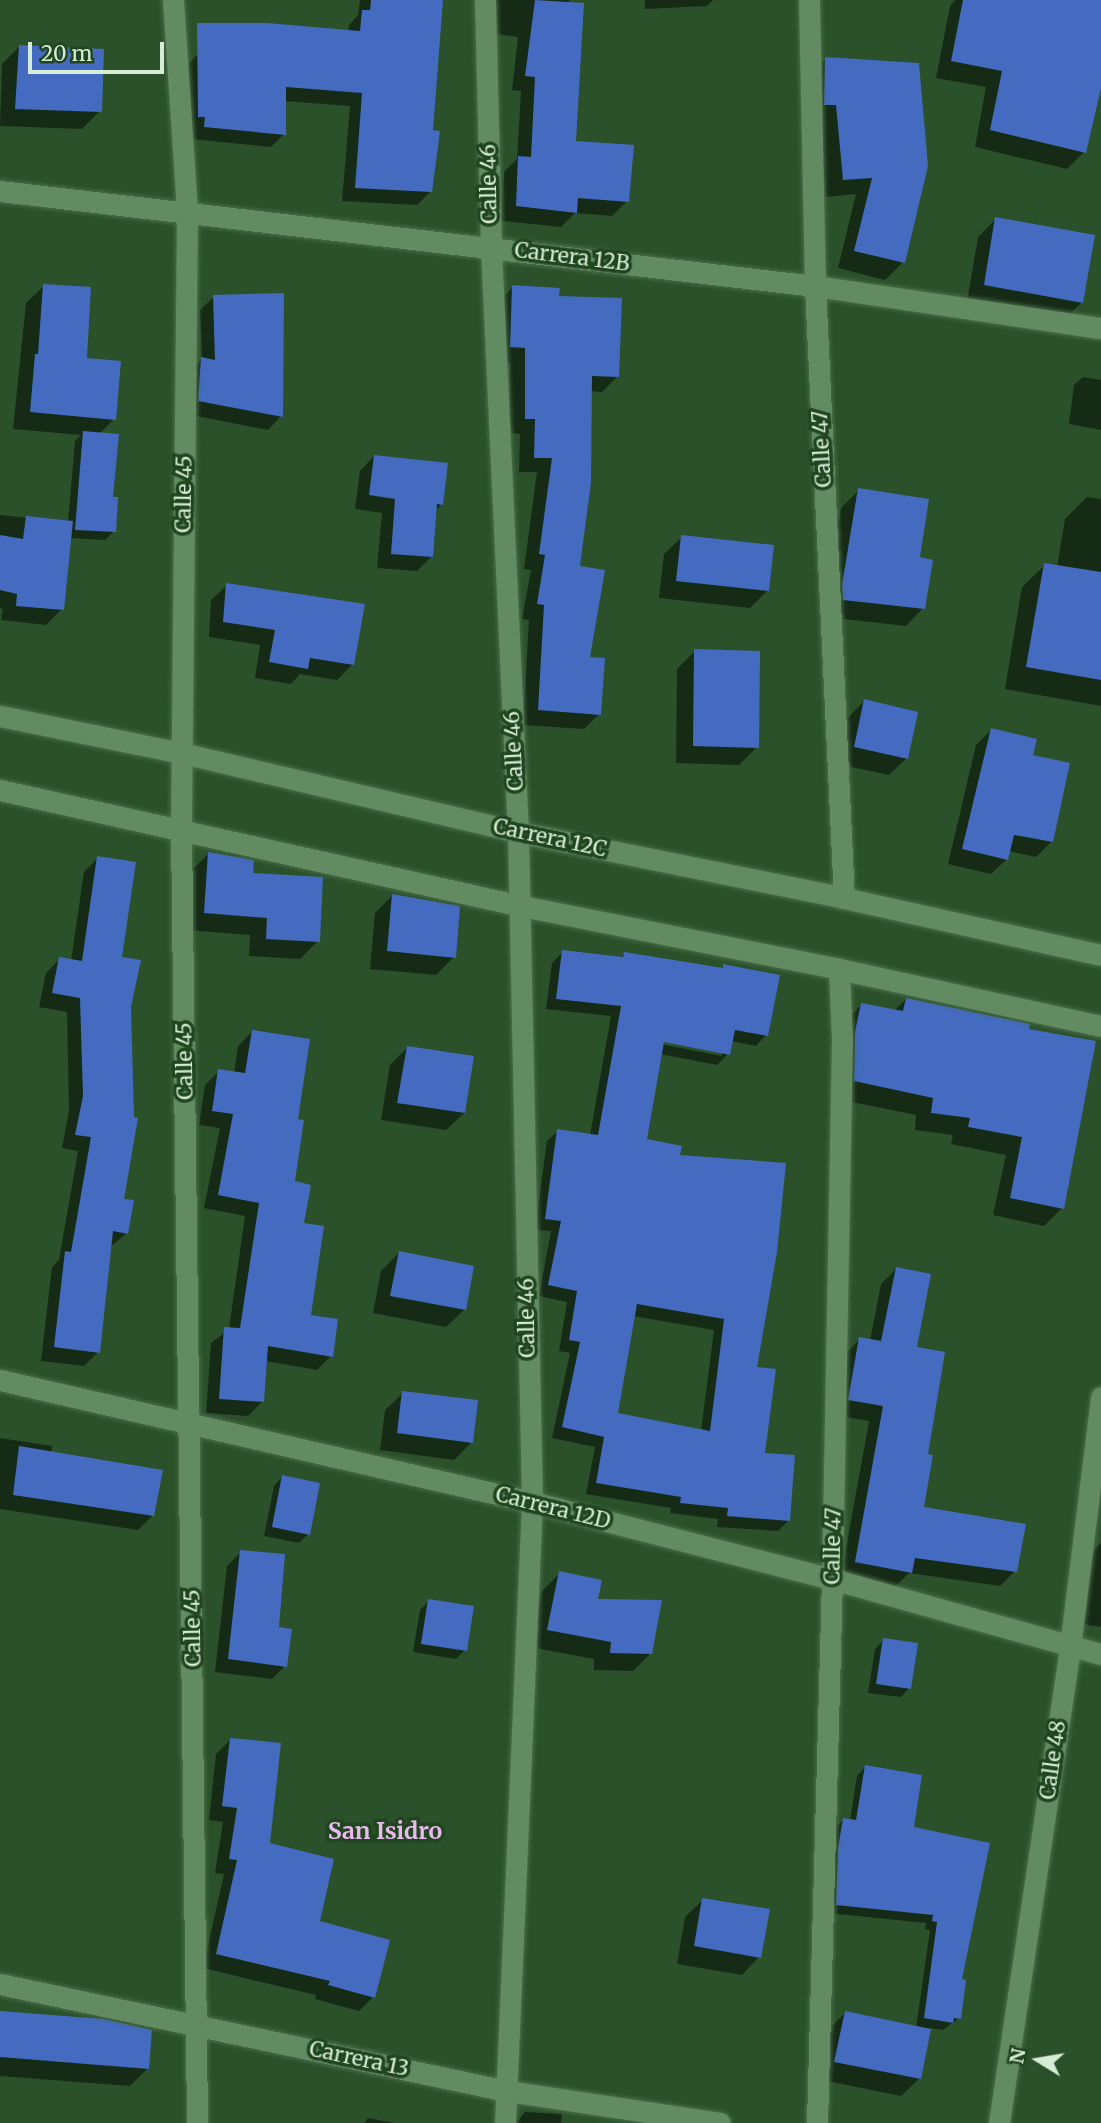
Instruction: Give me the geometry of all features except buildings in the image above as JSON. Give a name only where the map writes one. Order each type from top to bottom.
[{"type":"street","name":"Calle 45","points":[[173,0],[187,212],[181,829],[191,1424],[197,2123]]},
{"type":"street","name":"Calle 46","points":[[485,0],[491,248],[518,832],[517,905],[532,1502],[505,2123]]},
{"type":"street","name":"Calle 47","points":[[808,0],[814,286],[844,898]]},
{"type":"street","name":"Carrera 12B","points":[[0,191],[814,286],[1101,328]]},
{"type":"street","name":"Carrera 12C","points":[[0,716],[181,753],[518,832],[844,898],[1101,955]]},
{"type":"street","points":[[0,790],[517,905],[839,969],[1101,1026]]},
{"type":"street","name":"Calle 47","points":[[817,2123],[832,1579],[842,1039],[839,969]]},
{"type":"street","name":"Carrera 12D","points":[[0,1380],[532,1502],[832,1579],[1101,1654]]},
{"type":"street","name":"Calle 48","points":[[999,2123],[1070,1647],[1101,1397]]},
{"type":"street","name":"Carrera 13","points":[[0,1984],[508,2091],[720,2123]]},
{"type":"district","name":"San Isidro","points":[[385,1831]]}]
